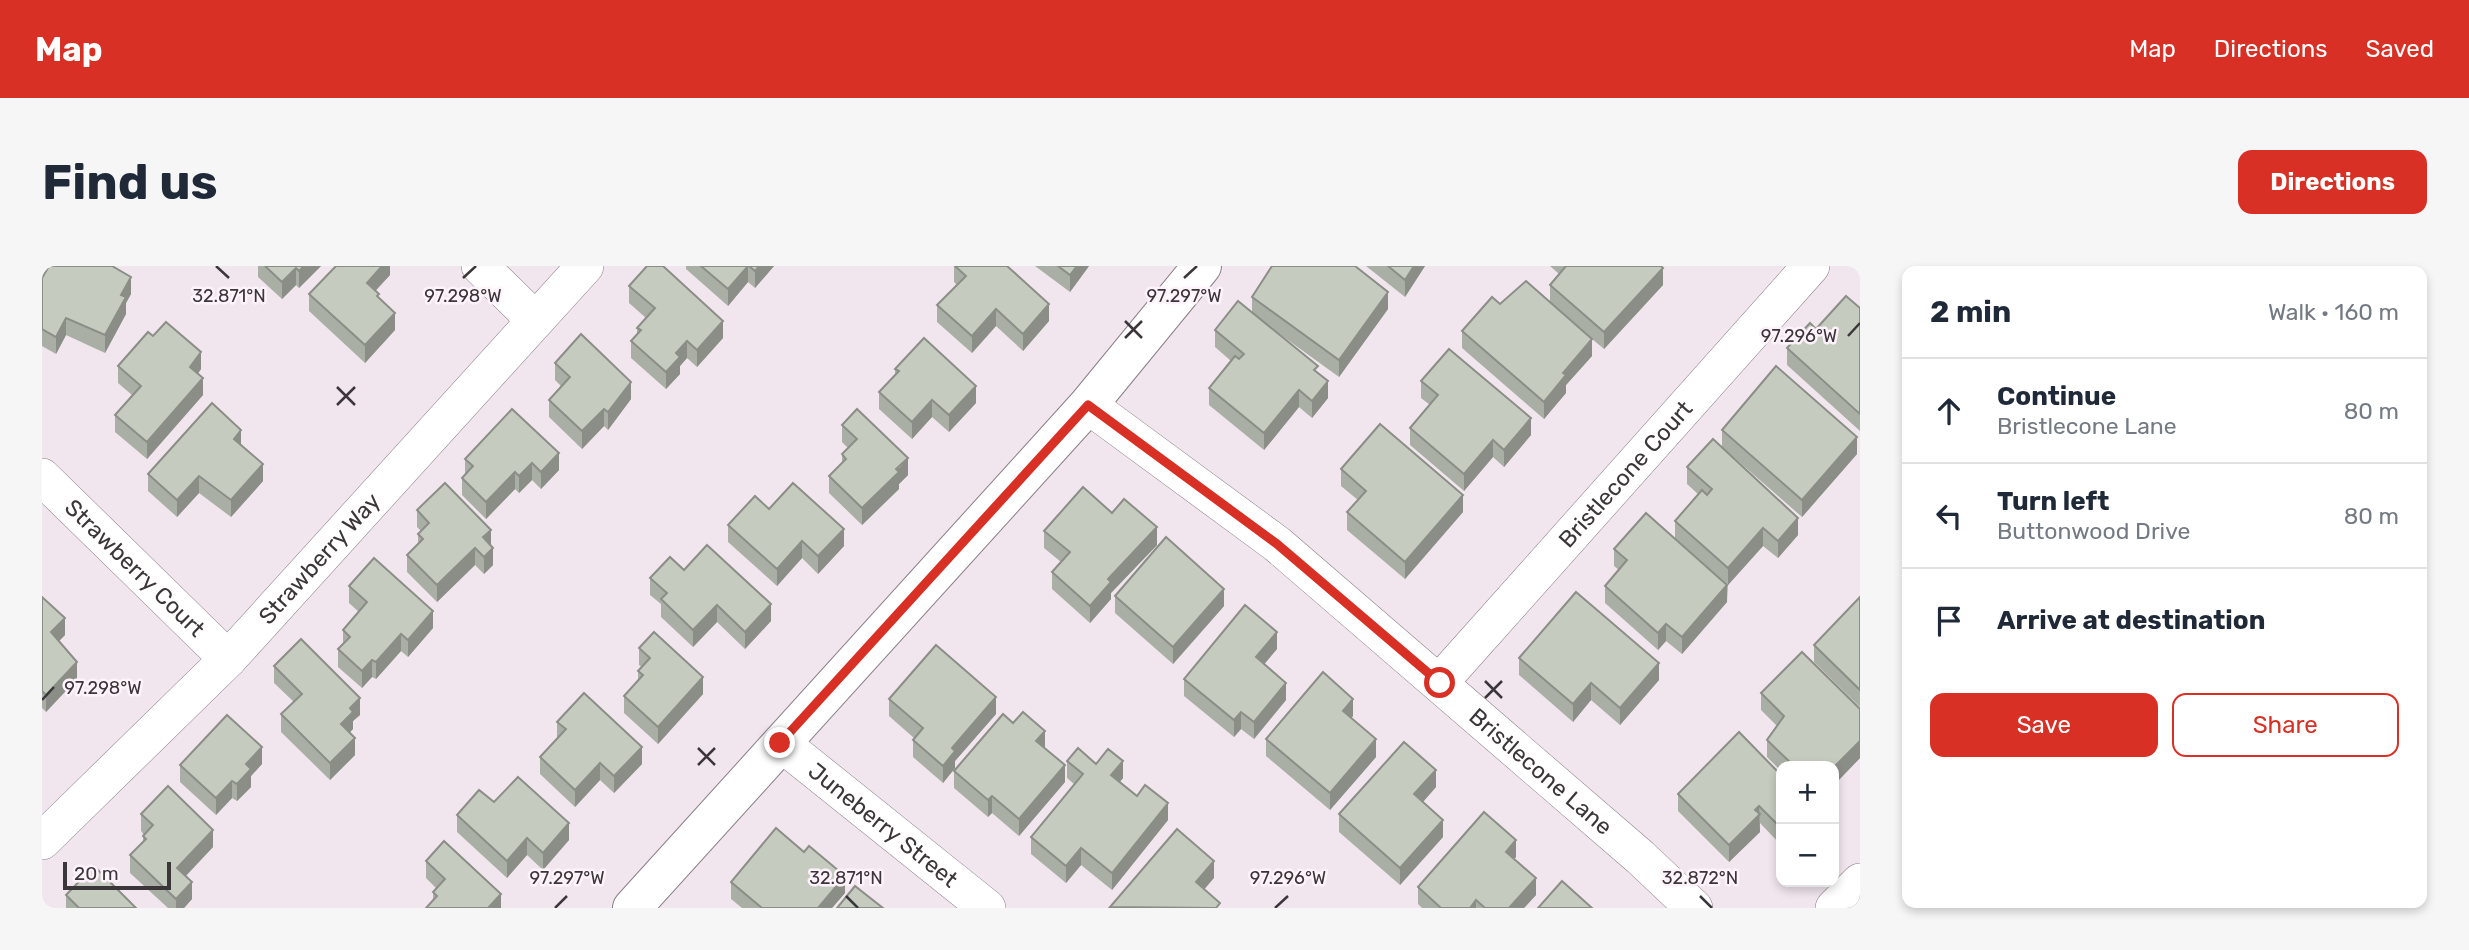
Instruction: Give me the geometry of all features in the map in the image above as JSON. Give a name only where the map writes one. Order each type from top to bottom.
[{"type":"street","points":[[480,266],[534,319]]},
{"type":"street","name":"Strawberry Way","points":[[42,841],[228,659],[534,319],[585,266]]},
{"type":"street","points":[[632,908],[1088,405],[1202,266]]},
{"type":"street","name":"Bristlecone Court","points":[[1440,683],[1811,266]]},
{"type":"street","name":"Bristlecone Lane","points":[[1088,405],[1277,544],[1640,857],[1694,908]]},
{"type":"street","name":"Strawberry Court","points":[[42,477],[228,659]]},
{"type":"street","name":"Juneberry Street","points":[[780,743],[987,908]]},
{"type":"street","points":[[1834,908],[1860,882]]},
{"type":"building","points":[[49,266],[112,266],[131,277],[121,295],[126,297],[105,335],[66,318],[56,337],[42,329],[42,278]]},
{"type":"building","points":[[265,266],[304,266],[299,271],[296,268],[282,282]]},
{"type":"building","points":[[336,266],[382,266],[367,283],[395,313],[365,345],[309,294]]},
{"type":"building","points":[[647,266],[663,266],[723,321],[697,350],[687,341],[676,353],[680,357],[666,372],[631,341],[641,330],[637,328],[655,308],[629,286]]},
{"type":"building","points":[[701,266],[748,266],[728,289]]},
{"type":"building","points":[[955,266],[1007,266],[1049,304],[1023,334],[996,309],[972,336],[937,305],[966,276]]},
{"type":"building","points":[[1058,266],[1077,266],[1070,275]]},
{"type":"building","points":[[1272,266],[1355,266],[1388,292],[1339,360],[1252,297]]},
{"type":"building","points":[[1388,266],[1414,266],[1405,280]]},
{"type":"building","points":[[1566,266],[1663,268],[1604,332],[1550,285]]},
{"type":"building","points":[[1526,281],[1592,339],[1563,373],[1566,375],[1544,402],[1462,331],[1492,297],[1500,304]]},
{"type":"building","points":[[1846,296],[1860,308],[1860,414],[1787,348],[1810,323],[1816,329]]},
{"type":"building","points":[[1238,301],[1318,366],[1314,370],[1328,381],[1312,401],[1299,390],[1264,433],[1209,388],[1235,356],[1239,359],[1244,354],[1215,330]]},
{"type":"building","points":[[166,322],[201,352],[190,367],[203,378],[147,442],[115,415],[141,386],[118,366],[148,332],[153,336]]},
{"type":"building","points":[[581,334],[631,382],[608,412],[604,409],[582,431],[549,400],[570,377],[555,363]]},
{"type":"building","points":[[924,338],[976,386],[949,415],[932,400],[912,422],[879,392],[899,371],[895,369]]},
{"type":"building","points":[[1449,349],[1531,418],[1504,450],[1493,440],[1464,474],[1410,428],[1438,395],[1421,381]]},
{"type":"building","points":[[1776,366],[1857,437],[1802,500],[1722,430]]},
{"type":"building","points":[[212,403],[241,430],[234,439],[263,464],[231,500],[199,476],[177,500],[148,474]]},
{"type":"building","points":[[512,409],[559,453],[541,472],[532,463],[519,476],[515,472],[486,502],[462,478],[473,466],[465,459]]},
{"type":"building","points":[[857,409],[908,458],[896,469],[899,472],[862,508],[829,476],[846,459],[842,454],[857,439],[842,425]]},
{"type":"building","points":[[1380,424],[1463,495],[1405,562],[1347,512],[1366,491],[1341,469]]},
{"type":"building","points":[[1713,439],[1798,518],[1778,541],[1763,528],[1728,568],[1675,521],[1702,490],[1707,495],[1712,489],[1687,467]]},
{"type":"building","points":[[445,483],[491,530],[483,537],[493,548],[484,557],[475,548],[437,585],[407,555],[423,539],[418,534],[429,523],[417,510]]},
{"type":"building","points":[[793,483],[844,529],[818,556],[802,541],[777,569],[728,525],[755,496],[769,509]]},
{"type":"building","points":[[1083,487],[1112,513],[1124,499],[1157,527],[1108,579],[1111,582],[1090,606],[1052,572],[1070,552],[1044,531]]},
{"type":"building","points":[[1646,513],[1727,585],[1682,637],[1666,624],[1658,633],[1605,586],[1627,560],[1614,549]]},
{"type":"building","points":[[1166,537],[1224,589],[1173,647],[1115,596]]},
{"type":"building","points":[[707,545],[771,604],[745,632],[717,605],[693,630],[661,599],[667,593],[650,578],[670,557],[684,570]]},
{"type":"building","points":[[374,558],[433,611],[408,640],[401,634],[376,662],[372,660],[362,671],[338,649],[350,637],[343,630],[367,602],[349,586]]},
{"type":"building","points":[[1576,592],[1659,663],[1620,708],[1591,683],[1573,704],[1519,658]]},
{"type":"building","points":[[42,597],[65,618],[51,632],[77,662],[46,695],[42,691]]},
{"type":"building","points":[[1860,597],[1860,690],[1814,645]]},
{"type":"building","points":[[1245,605],[1277,632],[1256,657],[1286,683],[1254,722],[1241,712],[1234,720],[1184,679]]},
{"type":"building","points":[[654,632],[703,677],[658,727],[624,696],[643,675],[638,671],[650,658],[639,648]]},
{"type":"building","points":[[301,639],[360,698],[350,708],[353,712],[341,724],[355,738],[330,763],[281,714],[302,694],[274,666]]},
{"type":"building","points":[[936,645],[996,697],[952,748],[955,751],[943,766],[913,740],[923,728],[889,699]]},
{"type":"building","points":[[1802,652],[1860,709],[1860,741],[1839,762],[1789,761],[1767,740],[1784,716],[1761,693]]},
{"type":"building","points":[[1323,672],[1353,699],[1343,711],[1376,739],[1330,793],[1266,739]]},
{"type":"building","points":[[584,693],[642,747],[614,776],[600,763],[575,790],[540,757],[566,729],[557,722]]},
{"type":"building","points":[[1023,712],[1045,731],[1036,741],[1065,765],[1019,819],[992,796],[988,800],[954,771],[1003,714],[1013,723]]},
{"type":"building","points":[[227,715],[262,747],[246,764],[251,769],[237,784],[232,781],[216,798],[180,765]]},
{"type":"building","points":[[1739,732],[1776,770],[1776,823],[1759,806],[1755,810],[1760,814],[1729,845],[1678,794]]},
{"type":"building","points":[[1404,742],[1436,770],[1414,794],[1443,820],[1400,868],[1339,814]]},
{"type":"building","points":[[1078,748],[1096,764],[1108,749],[1123,761],[1111,775],[1137,796],[1145,785],[1168,803],[1112,873],[1081,848],[1066,866],[1031,837],[1083,774],[1067,761]]},
{"type":"building","points":[[518,777],[569,823],[543,853],[527,838],[507,861],[457,815],[479,790],[494,802]]},
{"type":"building","points":[[168,786],[213,830],[177,868],[192,882],[176,899],[130,855],[146,839],[143,836],[153,825],[141,814]]},
{"type":"building","points":[[1484,812],[1516,840],[1506,852],[1536,878],[1509,908],[1485,908],[1476,900],[1470,908],[1441,908],[1418,887]]},
{"type":"building","points":[[776,828],[804,852],[809,846],[845,876],[818,908],[762,908],[731,882]]},
{"type":"building","points":[[1177,829],[1214,861],[1196,882],[1220,903],[1216,908],[1110,907]]},
{"type":"building","points":[[444,841],[501,894],[488,908],[426,908],[437,896],[433,892],[445,879],[426,861]]},
{"type":"building","points":[[94,866],[136,908],[79,908],[66,895]]},
{"type":"building","points":[[1562,881],[1592,908],[1538,908]]},
{"type":"building","points":[[855,886],[883,908],[837,908]]},
{"type":"route","points":[[780,743],[1088,405],[1277,544],[1440,683]]}]
